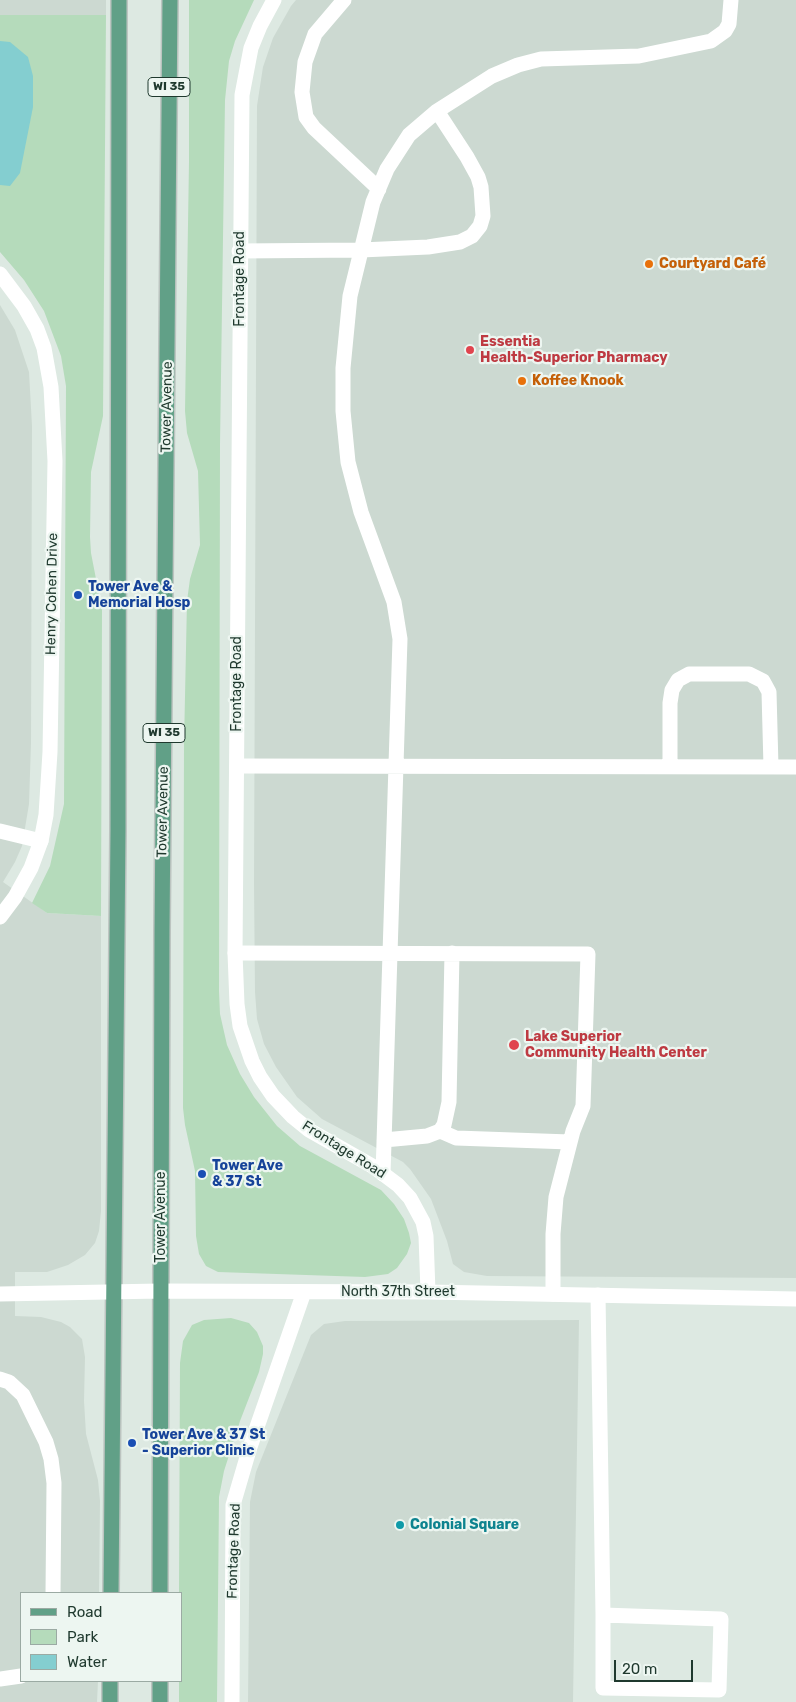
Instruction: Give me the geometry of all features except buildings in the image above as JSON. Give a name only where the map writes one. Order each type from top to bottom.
[{"type":"main road","points":[[111,1592],[112,1292],[118,821],[119,0]]},
{"type":"main road","name":"Tower Avenue","points":[[160,1592],[162,930],[170,0]]},
{"type":"main road","points":[[110,1682],[110,1702]]},
{"type":"main road","points":[[160,1682],[160,1702]]},
{"type":"street","name":"Frontage Road","points":[[274,0],[251,48],[242,95],[235,953],[237,1004],[240,1026],[246,1045],[260,1077],[273,1096],[309,1130],[383,1174],[398,1185],[410,1198],[423,1222],[426,1236],[428,1292]]},
{"type":"street","points":[[344,0],[315,34],[305,62],[302,92],[306,117],[314,128],[379,189]]},
{"type":"street","points":[[383,1174],[400,638],[394,602],[361,512],[348,462],[343,412],[345,334],[350,296],[373,202],[387,170],[409,135],[437,111],[492,76],[541,59],[639,56],[711,41],[725,31],[729,24],[731,0]]},
{"type":"street","points":[[240,251],[361,250],[428,247],[460,242],[472,236],[480,226],[483,216],[483,199],[478,176],[437,111]]},
{"type":"street","name":"Henry Cohen Drive","points":[[0,274],[24,306],[37,329],[44,348],[51,387],[55,461],[48,798],[41,841],[31,868],[23,884],[0,917]]},
{"type":"street","points":[[670,767],[670,703],[672,690],[678,680],[689,674],[749,674],[763,681],[769,692],[772,767]]},
{"type":"street","points":[[237,766],[796,767]]},
{"type":"street","points":[[0,831],[41,841]]},
{"type":"street","points":[[235,953],[588,954],[583,1106],[570,1142],[556,1197],[553,1234],[553,1294]]},
{"type":"street","points":[[384,1140],[427,1136],[440,1131],[448,1114],[452,953]]},
{"type":"street","points":[[440,1131],[456,1138],[570,1142]]},
{"type":"street","name":"North 37th Street","points":[[0,1294],[160,1291],[428,1292],[796,1300]]},
{"type":"street","name":"Frontage Road","points":[[232,1702],[233,1505],[250,1446],[304,1292]]},
{"type":"street","points":[[598,1295],[603,1615],[602,1688],[719,1690],[721,1619],[603,1615]]},
{"type":"street","points":[[0,1379],[9,1382],[23,1394],[42,1432],[51,1459],[54,1483],[53,1592]]},
{"type":"street","points":[[0,1679],[20,1676]]},
{"type":"shaded area","points":[[0,0],[106,0],[106,15],[0,15]]},
{"type":"shaded area","points":[[296,0],[796,0],[796,1278],[487,1276],[464,1272],[453,1264],[447,1241],[431,1199],[410,1169],[403,1162],[322,1119],[297,1097],[276,1067],[264,1044],[257,1019],[255,992],[254,883],[257,106],[263,67],[273,38]]},
{"type":"shaded area","points":[[0,305],[15,330],[29,372],[32,426],[31,743],[29,804],[22,846],[3,882],[47,913],[101,916],[101,1211],[99,1231],[95,1243],[85,1255],[68,1265],[47,1272],[15,1272],[15,1316],[41,1317],[61,1322],[70,1327],[82,1339],[85,1357],[84,1401],[86,1434],[98,1480],[100,1501],[99,1592],[20,1592],[20,1682],[98,1682],[97,1702],[0,1702]]},
{"type":"shaded area","points":[[579,1320],[573,1702],[248,1702],[250,1502],[256,1472],[311,1335],[324,1324],[345,1321]]},
{"type":"green space","points":[[189,0],[254,0],[235,41],[229,61],[225,100],[220,444],[220,1014],[227,1045],[240,1074],[254,1097],[277,1126],[300,1146],[381,1190],[404,1219],[411,1243],[407,1254],[397,1268],[388,1274],[365,1277],[218,1272],[206,1266],[199,1254],[196,1236],[195,1171],[183,1108],[184,744],[187,601],[190,579],[200,545],[198,471],[187,433],[185,411],[189,162]]},
{"type":"green space","points":[[0,15],[106,15],[103,416],[91,472],[90,537],[91,553],[102,610],[101,916],[47,913],[32,903],[50,866],[64,804],[66,386],[61,356],[44,311],[24,280],[0,252]]},
{"type":"green space","points":[[231,1318],[249,1323],[257,1332],[263,1346],[263,1354],[259,1372],[240,1421],[224,1471],[219,1497],[217,1702],[179,1702],[179,1682],[182,1682],[182,1592],[179,1592],[180,1363],[183,1341],[192,1325],[204,1320]]},
{"type":"water","points":[[0,41],[10,42],[28,57],[33,76],[33,107],[20,173],[10,186],[0,185]]},
{"type":"place","name":"Courtyard Café","points":[[649,264]]},
{"type":"place","name":"Essentia Health-Superior Pharmacy","points":[[470,350]]},
{"type":"place","name":"Koffee Knook","points":[[522,381]]},
{"type":"place","name":"Tower Ave & Memorial Hosp","points":[[78,595]]},
{"type":"place","name":"Lake Superior Community Health Center","points":[[514,1045]]},
{"type":"place","name":"Tower Ave & 37 St","points":[[202,1174]]},
{"type":"place","name":"Tower Ave & 37 St - Superior Clinic","points":[[132,1443]]},
{"type":"place","name":"Colonial Square","points":[[400,1525]]}]
